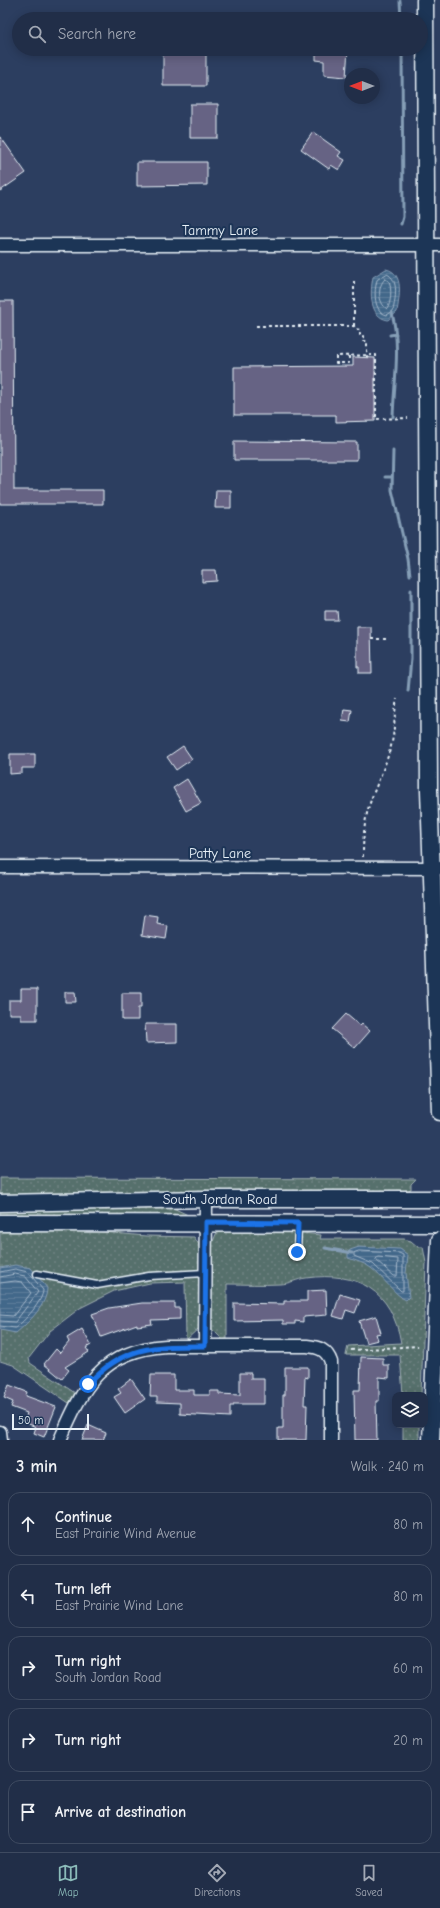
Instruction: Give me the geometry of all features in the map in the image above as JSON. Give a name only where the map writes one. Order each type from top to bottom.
[{"type":"main road","points":[[424,0],[424,12]]},
{"type":"main road","points":[[426,56],[433,245],[428,720],[436,869],[440,1112]]},
{"type":"main road","name":"South Jordan Road","points":[[0,1203],[206,1199],[440,1199]]},
{"type":"main road","name":"South Jordan Road","points":[[0,1223],[206,1222],[440,1224]]},
{"type":"main road","points":[[431,1440],[440,1240]]},
{"type":"street","name":"Tammy Lane","points":[[0,245],[433,245]]},
{"type":"street","name":"Patty Lane","points":[[0,867],[436,869]]},
{"type":"street","points":[[205,1346],[206,1199]]},
{"type":"street","points":[[60,1440],[84,1390],[93,1378],[112,1363],[135,1352],[150,1348],[205,1346],[308,1346],[320,1348],[329,1347],[331,1362],[331,1440]]},
{"type":"street","points":[[0,1432],[1,1440]]},
{"type":"lane","points":[[297,1252],[298,1223]]},
{"type":"lane","points":[[37,1274],[97,1284],[149,1276],[206,1273]]},
{"type":"path","points":[[354,278],[354,326]]},
{"type":"path","points":[[256,326],[354,326],[356,329],[360,330],[360,335],[363,335],[363,341],[367,341],[367,356]]},
{"type":"path","points":[[349,356],[349,363],[336,364],[336,356],[376,355],[376,419],[408,418]]},
{"type":"path","points":[[371,639],[387,639]]},
{"type":"path","points":[[363,868],[365,824],[370,805],[393,740],[394,712],[397,699]]},
{"type":"path","points":[[351,1350],[418,1346]]},
{"type":"green space","points":[[0,1178],[416,1179],[411,1184],[411,1189],[405,1191],[0,1197]]},
{"type":"green space","points":[[171,1207],[188,1215],[188,1218],[0,1217],[0,1209]]},
{"type":"green space","points":[[0,1230],[92,1231],[146,1236],[194,1237],[200,1249],[199,1328],[186,1340],[185,1282],[150,1283],[114,1291],[80,1308],[50,1331],[29,1358],[30,1363],[75,1393],[69,1403],[13,1365],[0,1361]]},
{"type":"green space","points":[[223,1230],[273,1230],[321,1235],[320,1239],[404,1239],[411,1241],[418,1247],[423,1247],[426,1263],[421,1392],[403,1392],[400,1355],[346,1355],[348,1346],[401,1343],[390,1310],[381,1297],[370,1288],[357,1282],[342,1278],[325,1277],[303,1279],[283,1284],[227,1284],[227,1340],[223,1340],[211,1328],[212,1244],[216,1234]]},
{"type":"green space","points":[[403,1428],[419,1428],[419,1440],[403,1440]]},
{"type":"water","points":[[386,269],[392,271],[396,275],[399,287],[397,312],[388,320],[377,314],[372,303],[371,296],[373,277]]},
{"type":"water","points":[[359,1247],[400,1249],[408,1255],[406,1273],[409,1297],[406,1300],[398,1295],[369,1266],[348,1258],[350,1250]]},
{"type":"water","points":[[15,1265],[31,1268],[47,1288],[41,1307],[16,1333],[0,1330],[0,1268]]},
{"type":"building","points":[[163,56],[206,56],[206,86],[163,86]]},
{"type":"building","points":[[316,56],[348,56],[347,68],[344,68],[344,77],[324,75],[324,61],[316,60]]},
{"type":"building","points":[[190,104],[218,104],[218,138],[190,138]]},
{"type":"building","points":[[313,132],[341,152],[338,156],[345,160],[339,170],[331,165],[329,169],[301,149]]},
{"type":"building","points":[[0,136],[26,173],[0,191]]},
{"type":"building","points":[[137,162],[207,162],[207,185],[137,186]]},
{"type":"building","points":[[0,301],[13,301],[14,490],[103,490],[103,504],[0,504]]},
{"type":"building","points":[[353,357],[375,358],[375,421],[336,422],[336,415],[234,415],[234,367],[353,366]]},
{"type":"building","points":[[234,441],[357,442],[357,460],[234,460]]},
{"type":"building","points":[[216,490],[231,490],[231,508],[215,508]]},
{"type":"building","points":[[202,570],[216,570],[217,581],[202,582]]},
{"type":"building","points":[[325,611],[337,611],[338,620],[325,620]]},
{"type":"building","points":[[357,627],[371,627],[372,673],[359,673],[359,667],[357,667]]},
{"type":"building","points":[[344,709],[352,710],[350,722],[342,721]]},
{"type":"building","points":[[183,746],[192,759],[176,770],[167,757]]},
{"type":"building","points":[[10,754],[35,754],[35,768],[22,768],[22,773],[10,774]]},
{"type":"building","points":[[187,779],[201,803],[186,811],[173,788]]},
{"type":"building","points":[[145,915],[158,917],[157,924],[168,926],[166,939],[142,935]]},
{"type":"building","points":[[21,989],[37,989],[37,1020],[21,1020],[21,1014],[9,1014],[9,1000],[21,1000]]},
{"type":"building","points":[[65,992],[75,992],[76,1002],[65,1002]]},
{"type":"building","points":[[122,993],[141,993],[141,1008],[138,1008],[138,1020],[122,1020]]},
{"type":"building","points":[[346,1014],[360,1026],[362,1024],[370,1031],[355,1048],[332,1029]]},
{"type":"building","points":[[145,1024],[177,1024],[177,1042],[146,1043]]},
{"type":"building","points":[[326,1290],[327,1315],[303,1317],[303,1322],[295,1321],[295,1324],[283,1324],[283,1320],[234,1321],[234,1303],[284,1304],[284,1301],[307,1301],[307,1291]]},
{"type":"building","points":[[340,1294],[360,1300],[355,1313],[346,1310],[343,1319],[333,1316]]},
{"type":"building","points":[[142,1303],[175,1303],[175,1308],[180,1308],[180,1319],[151,1320],[152,1324],[137,1326],[137,1324],[101,1337],[92,1314],[109,1308]]},
{"type":"building","points":[[376,1316],[381,1333],[376,1334],[378,1340],[366,1343],[359,1321]]},
{"type":"building","points":[[82,1329],[91,1345],[86,1348],[89,1352],[65,1367],[69,1370],[62,1379],[44,1364],[56,1349],[60,1353],[69,1342],[67,1338]]},
{"type":"building","points":[[361,1357],[383,1358],[383,1365],[389,1365],[389,1378],[379,1377],[379,1401],[376,1401],[377,1440],[355,1440],[354,1390],[360,1390]]},
{"type":"building","points":[[285,1367],[308,1367],[308,1378],[305,1377],[304,1405],[307,1405],[306,1440],[278,1440],[278,1428],[283,1428]]},
{"type":"building","points":[[240,1373],[251,1373],[251,1379],[264,1379],[264,1404],[234,1404],[234,1406],[230,1406],[230,1417],[180,1414],[180,1403],[157,1402],[157,1397],[150,1397],[151,1375],[174,1375],[174,1390],[194,1390],[194,1395],[210,1395],[210,1391],[219,1391],[219,1394],[240,1395]]},
{"type":"building","points":[[131,1379],[145,1399],[125,1413],[114,1397],[121,1393],[118,1389]]},
{"type":"building","points":[[9,1385],[27,1392],[26,1396],[56,1407],[44,1437],[34,1433],[36,1427],[24,1422],[27,1413],[11,1407],[13,1402],[4,1398]]},
{"type":"building","points":[[88,1425],[106,1433],[103,1440],[82,1440]]},
{"type":"waterway","points":[[400,1],[401,12]]},
{"type":"waterway","points":[[401,224],[403,217],[402,56]]},
{"type":"waterway","points":[[392,313],[395,326],[397,352],[393,417]]},
{"type":"waterway","points":[[390,335],[396,334]]},
{"type":"waterway","points":[[393,451],[392,490],[408,559],[410,575]]},
{"type":"waterway","points":[[385,477],[392,477]]},
{"type":"waterway","points":[[408,691],[411,659],[411,590]]},
{"type":"waterway","points":[[325,1248],[352,1253]]},
{"type":"route","points":[[88,1384],[93,1378],[112,1363],[144,1349],[166,1346],[205,1346],[206,1222],[298,1223],[297,1252]]}]
